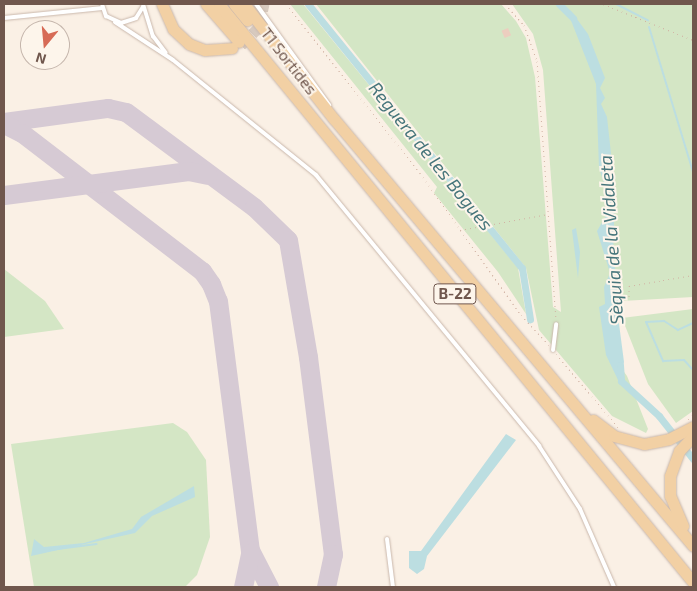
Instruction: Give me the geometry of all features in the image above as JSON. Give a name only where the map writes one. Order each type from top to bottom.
[{"type":"main road","points":[[162,4],[173,29],[189,44],[205,50],[232,48]]},
{"type":"main road","points":[[206,4],[268,68]]},
{"type":"main road","points":[[219,4],[268,68]]},
{"type":"main road","points":[[234,4],[302,89],[334,119]]},
{"type":"main road","name":"T1 Sortides","points":[[244,4],[334,119]]},
{"type":"main road","name":"B-22","points":[[268,68],[693,582]]},
{"type":"main road","name":"B-22","points":[[334,119],[693,544]]},
{"type":"main road","points":[[574,405],[614,436],[649,444],[691,433]]},
{"type":"main road","points":[[691,433],[676,457],[670,476],[673,506],[693,544]]},
{"type":"lane","points":[[115,22],[132,21],[143,4]]},
{"type":"lane","points":[[143,4],[153,36],[173,60]]},
{"type":"lane","points":[[256,4],[324,92],[334,119]]},
{"type":"lane","points":[[4,18],[102,6],[115,22],[173,60],[297,156],[334,196],[553,467],[580,509],[614,587]]},
{"type":"lane","points":[[554,350],[556,324]]},
{"type":"lane","points":[[387,539],[393,587]]},
{"type":"path","points":[[286,4],[460,231],[520,315],[554,350],[623,430]]},
{"type":"path","points":[[505,4],[524,25],[537,61],[556,324]]},
{"type":"path","points":[[603,4],[693,40]]},
{"type":"path","points":[[460,231],[479,225],[549,214]]},
{"type":"path","points":[[629,297],[630,286],[693,276]]},
{"type":"green space","points":[[290,4],[303,4],[518,268],[526,314],[498,272],[434,193],[437,187]]},
{"type":"green space","points":[[316,4],[501,4],[516,21],[526,38],[535,77],[553,307],[561,312],[543,70],[533,34],[512,4],[693,4],[693,297],[622,301],[608,350],[627,376],[648,429],[646,433],[612,416],[539,330],[526,268]]},
{"type":"green space","points":[[4,269],[45,301],[64,329],[4,337]]},
{"type":"green space","points":[[693,309],[693,411],[676,423],[648,384],[622,318]]},
{"type":"green space","points":[[173,423],[187,432],[206,460],[210,537],[197,575],[185,587],[34,587],[11,444]]},
{"type":"water","points":[[558,4],[571,11],[588,34],[605,78],[600,88],[605,98],[601,104],[607,117],[615,190],[613,257],[623,312],[618,316],[624,362],[619,382],[606,355],[599,307],[605,304],[604,287],[610,273],[597,231],[607,214],[605,186],[599,168],[596,84],[570,18]]},
{"type":"water","points":[[576,228],[580,252],[578,278],[572,230]]},
{"type":"water","points":[[506,434],[516,440],[427,556],[424,569],[417,574],[409,568],[409,551],[421,551]]},
{"type":"water","points":[[194,486],[195,497],[152,516],[135,533],[31,556],[34,539],[44,547],[84,543],[132,529],[141,517]]},
{"type":"building","points":[[508,28],[511,35],[505,38],[502,31]]},
{"type":"waterway","name":"Reguera de les Bogues","points":[[308,4],[522,268],[530,319]]},
{"type":"waterway","name":"Sèquia de la Vidaleta","points":[[559,4],[573,18]]},
{"type":"waterway","points":[[616,4],[648,20]]},
{"type":"waterway","points":[[649,27],[693,172]]},
{"type":"waterway","points":[[693,323],[678,330],[664,321],[646,322],[663,361],[684,360],[693,370]]},
{"type":"waterway","name":"Sèquia de la Vidaleta","points":[[620,365],[621,381],[659,416],[693,459]]},
{"type":"waterway","points":[[42,551],[97,544]]},
{"type":"taxiway","points":[[4,122],[108,108],[126,112],[254,207],[288,240],[308,357],[333,554],[326,587]]},
{"type":"taxiway","points":[[4,124],[22,133],[202,271],[211,284],[218,301],[250,550],[269,587]]},
{"type":"taxiway","points":[[4,195],[188,171],[208,175]]},
{"type":"taxiway","points":[[243,587],[250,553]]},
{"type":"tunnel","points":[[241,45],[259,27],[264,4]]}]
